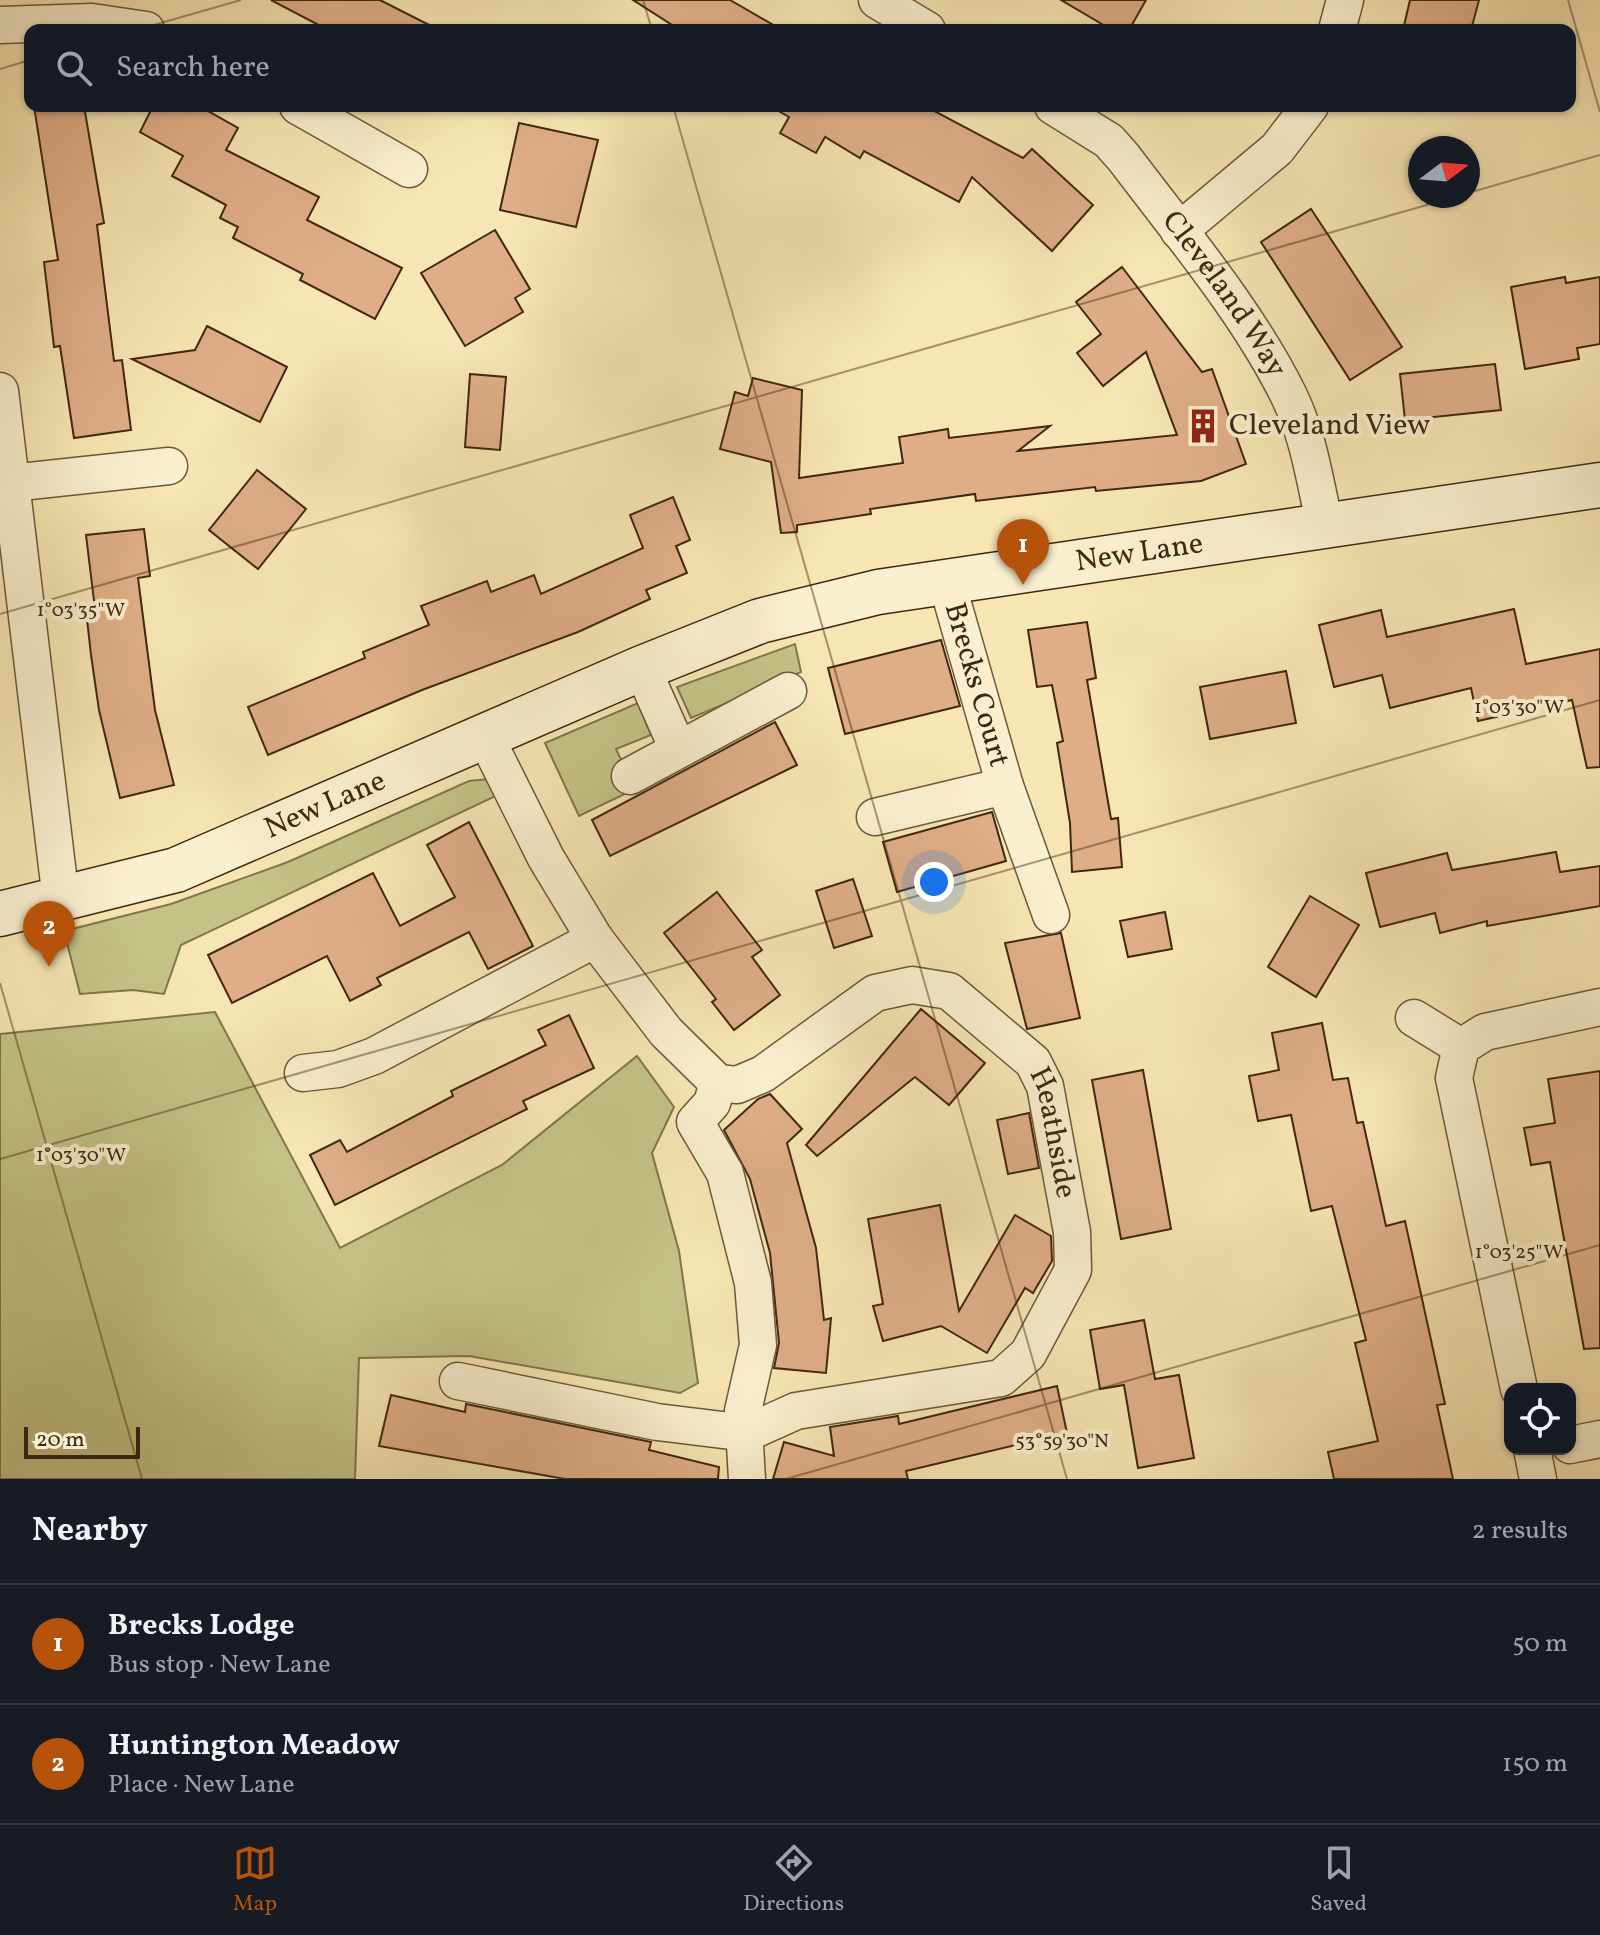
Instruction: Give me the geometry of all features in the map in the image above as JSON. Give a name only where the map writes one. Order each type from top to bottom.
[{"type":"street","points":[[877,0],[917,24]]},
{"type":"street","points":[[1339,24],[1345,0]]},
{"type":"street","points":[[0,25],[24,24]]},
{"type":"street","points":[[31,24],[106,24]]},
{"type":"street","points":[[309,112],[409,169]]},
{"type":"street","name":"Cleveland Way","points":[[1063,112],[1109,141],[1179,231],[1264,351],[1290,397],[1309,449],[1325,526]]},
{"type":"street","points":[[1179,231],[1277,149],[1305,112]]},
{"type":"street","points":[[0,391],[61,900]]},
{"type":"street","points":[[11,483],[169,466]]},
{"type":"street","name":"New Lane","points":[[0,914],[176,870],[642,668],[760,621],[878,592],[1600,485]]},
{"type":"street","name":"Brecks Court","points":[[947,583],[1005,786],[1051,915]]},
{"type":"street","points":[[642,668],[678,749]]},
{"type":"street","points":[[630,776],[788,691]]},
{"type":"street","points":[[486,738],[546,858],[595,939],[666,1032],[718,1083],[712,1103],[695,1122],[725,1173],[753,1283],[758,1345],[743,1411],[747,1433],[747,1479]]},
{"type":"street","name":"Brecks Court","points":[[875,817],[1005,786]]},
{"type":"street","points":[[303,1073],[338,1069],[374,1056],[595,939]]},
{"type":"street","name":"Heathside","points":[[718,1083],[737,1085],[763,1074],[875,993],[912,985],[949,991],[1033,1062],[1045,1086],[1072,1232],[1073,1270],[1028,1354],[1001,1378],[796,1411],[747,1433]]},
{"type":"street","points":[[1518,1383],[1454,1078],[1461,1047],[1485,1032],[1600,1007]]},
{"type":"street","points":[[1414,1018],[1461,1047]]},
{"type":"street","points":[[458,1381],[657,1422],[747,1433]]},
{"type":"street","points":[[1576,1444],[1600,1439]]},
{"type":"shaded area","points":[[795,644],[801,672],[691,718],[677,687]]},
{"type":"shaded area","points":[[638,703],[651,735],[616,749],[635,789],[579,816],[545,743]]},
{"type":"shaded area","points":[[489,779],[502,793],[181,945],[164,994],[133,990],[80,994],[64,931],[171,904],[288,862],[469,781]]},
{"type":"shaded area","points":[[215,1012],[340,1248],[502,1165],[637,1056],[674,1107],[652,1153],[679,1251],[698,1383],[680,1393],[469,1356],[359,1358],[355,1479],[0,1479],[0,1034]]},
{"type":"building","points":[[271,0],[380,0],[427,24],[317,24]]},
{"type":"building","points":[[633,0],[730,0],[772,24],[671,24]]},
{"type":"building","points":[[1061,0],[1146,0],[1132,24],[1102,24]]},
{"type":"building","points":[[1410,0],[1479,0],[1473,24],[1404,24]]},
{"type":"building","points":[[35,112],[85,112],[104,223],[97,225],[114,361],[122,360],[131,430],[74,438],[60,346],[54,347],[44,262],[58,260]]},
{"type":"building","points":[[150,112],[210,112],[238,128],[226,150],[319,197],[307,220],[402,268],[375,319],[300,280],[303,274],[233,238],[238,227],[220,218],[226,205],[172,176],[183,156],[140,132]]},
{"type":"building","points":[[780,112],[936,112],[1023,158],[1032,149],[1093,205],[1052,251],[972,177],[959,202],[864,151],[860,158],[825,137],[816,153],[780,133],[789,117]]},
{"type":"building","points":[[519,123],[598,140],[576,227],[500,210]]},
{"type":"building","points":[[1311,209],[1402,347],[1350,380],[1261,242]]},
{"type":"building","points":[[495,230],[530,289],[515,298],[523,312],[465,346],[421,273]]},
{"type":"building","points":[[1122,267],[1202,372],[1212,369],[1246,464],[1201,481],[1096,491],[1095,487],[976,501],[975,494],[870,509],[871,514],[797,525],[797,532],[781,533],[771,462],[720,449],[735,392],[748,396],[753,378],[802,390],[799,478],[903,463],[899,437],[948,429],[949,438],[1050,426],[1018,451],[1177,435],[1146,352],[1103,386],[1077,353],[1101,334],[1076,302]]},
{"type":"building","points":[[1565,277],[1566,283],[1600,277],[1600,344],[1577,348],[1579,359],[1525,369],[1511,287]]},
{"type":"building","points":[[207,326],[287,367],[260,422],[132,359],[195,350]]},
{"type":"building","points":[[1495,364],[1501,410],[1405,420],[1400,374]]},
{"type":"building","points":[[470,374],[506,377],[500,450],[465,447]]},
{"type":"building","points":[[257,470],[306,509],[258,569],[209,530]]},
{"type":"building","points":[[673,497],[690,540],[676,546],[687,573],[646,590],[650,599],[578,632],[422,690],[268,755],[248,707],[365,658],[363,652],[429,625],[421,606],[487,581],[491,592],[534,575],[541,594],[643,548],[630,515]]},
{"type":"building","points":[[144,529],[150,576],[138,578],[155,710],[174,785],[120,798],[99,710],[91,655],[86,610],[95,609],[86,535]]},
{"type":"building","points":[[1514,609],[1526,664],[1600,649],[1600,767],[1587,768],[1572,700],[1478,721],[1471,688],[1390,708],[1382,675],[1334,687],[1319,625],[1381,610],[1387,637]]},
{"type":"building","points":[[1087,622],[1096,678],[1087,680],[1111,819],[1118,818],[1122,867],[1072,872],[1070,823],[1057,743],[1063,741],[1052,685],[1037,687],[1028,630]]},
{"type":"building","points":[[941,640],[960,706],[845,734],[828,668]]},
{"type":"building","points":[[1286,671],[1296,723],[1210,739],[1200,687]]},
{"type":"building","points":[[775,722],[797,765],[610,856],[592,820]]},
{"type":"building","points":[[992,812],[1006,861],[897,892],[883,842]]},
{"type":"building","points":[[469,822],[533,946],[488,969],[469,932],[377,978],[381,985],[350,1001],[327,956],[232,1003],[208,955],[373,873],[400,926],[455,897],[427,845]]},
{"type":"building","points":[[1556,852],[1560,872],[1600,866],[1600,906],[1487,926],[1487,921],[1440,933],[1435,913],[1380,927],[1366,873],[1447,853],[1452,870]]},
{"type":"building","points":[[853,879],[872,936],[834,948],[816,891]]},
{"type":"building","points":[[717,892],[762,950],[752,957],[780,995],[734,1030],[712,1002],[716,999],[664,933]]},
{"type":"building","points":[[1310,896],[1359,925],[1316,997],[1268,967]]},
{"type":"building","points":[[1165,912],[1172,949],[1128,957],[1120,921]]},
{"type":"building","points":[[1061,933],[1080,1018],[1027,1029],[1005,943]]},
{"type":"building","points":[[921,1009],[985,1063],[949,1105],[915,1077],[817,1156],[806,1145]]},
{"type":"building","points":[[569,1015],[594,1068],[523,1101],[527,1109],[335,1205],[310,1155],[340,1140],[347,1152],[453,1096],[451,1091],[546,1045],[538,1030]]},
{"type":"building","points":[[1322,1023],[1333,1080],[1348,1078],[1357,1123],[1363,1122],[1386,1226],[1405,1221],[1445,1404],[1437,1405],[1453,1479],[1334,1479],[1328,1452],[1378,1441],[1355,1343],[1366,1340],[1332,1206],[1311,1211],[1291,1115],[1258,1121],[1249,1076],[1279,1070],[1272,1033]]},
{"type":"building","points":[[1143,1070],[1171,1229],[1121,1239],[1092,1080]]},
{"type":"building","points":[[1600,1071],[1600,1348],[1584,1349],[1550,1162],[1531,1165],[1524,1128],[1555,1123],[1548,1079]]},
{"type":"building","points":[[770,1094],[802,1129],[787,1143],[816,1248],[824,1320],[831,1318],[826,1373],[774,1368],[779,1343],[770,1253],[750,1179],[724,1130],[758,1099]]},
{"type":"building","points":[[1029,1113],[1039,1168],[1008,1174],[997,1120]]},
{"type":"building","points":[[940,1205],[959,1311],[1015,1215],[1051,1236],[1052,1261],[1033,1293],[1025,1288],[987,1353],[941,1326],[883,1341],[873,1306],[883,1304],[868,1219]]},
{"type":"building","points":[[1144,1320],[1155,1379],[1179,1375],[1194,1458],[1138,1468],[1124,1385],[1100,1389],[1090,1330]]},
{"type":"building","points":[[1057,1386],[1067,1433],[906,1471],[908,1479],[773,1479],[784,1442],[834,1456],[830,1427],[898,1416],[899,1424]]},
{"type":"building","points":[[391,1395],[465,1412],[466,1404],[651,1442],[649,1450],[719,1467],[718,1479],[565,1479],[379,1446]]},
{"type":"place","name":"Cleveland View","points":[[1203,426]]},
{"type":"place","name":"Brecks Lodge","points":[[1023,585]]},
{"type":"place","name":"Huntington Meadow","points":[[49,967]]}]
